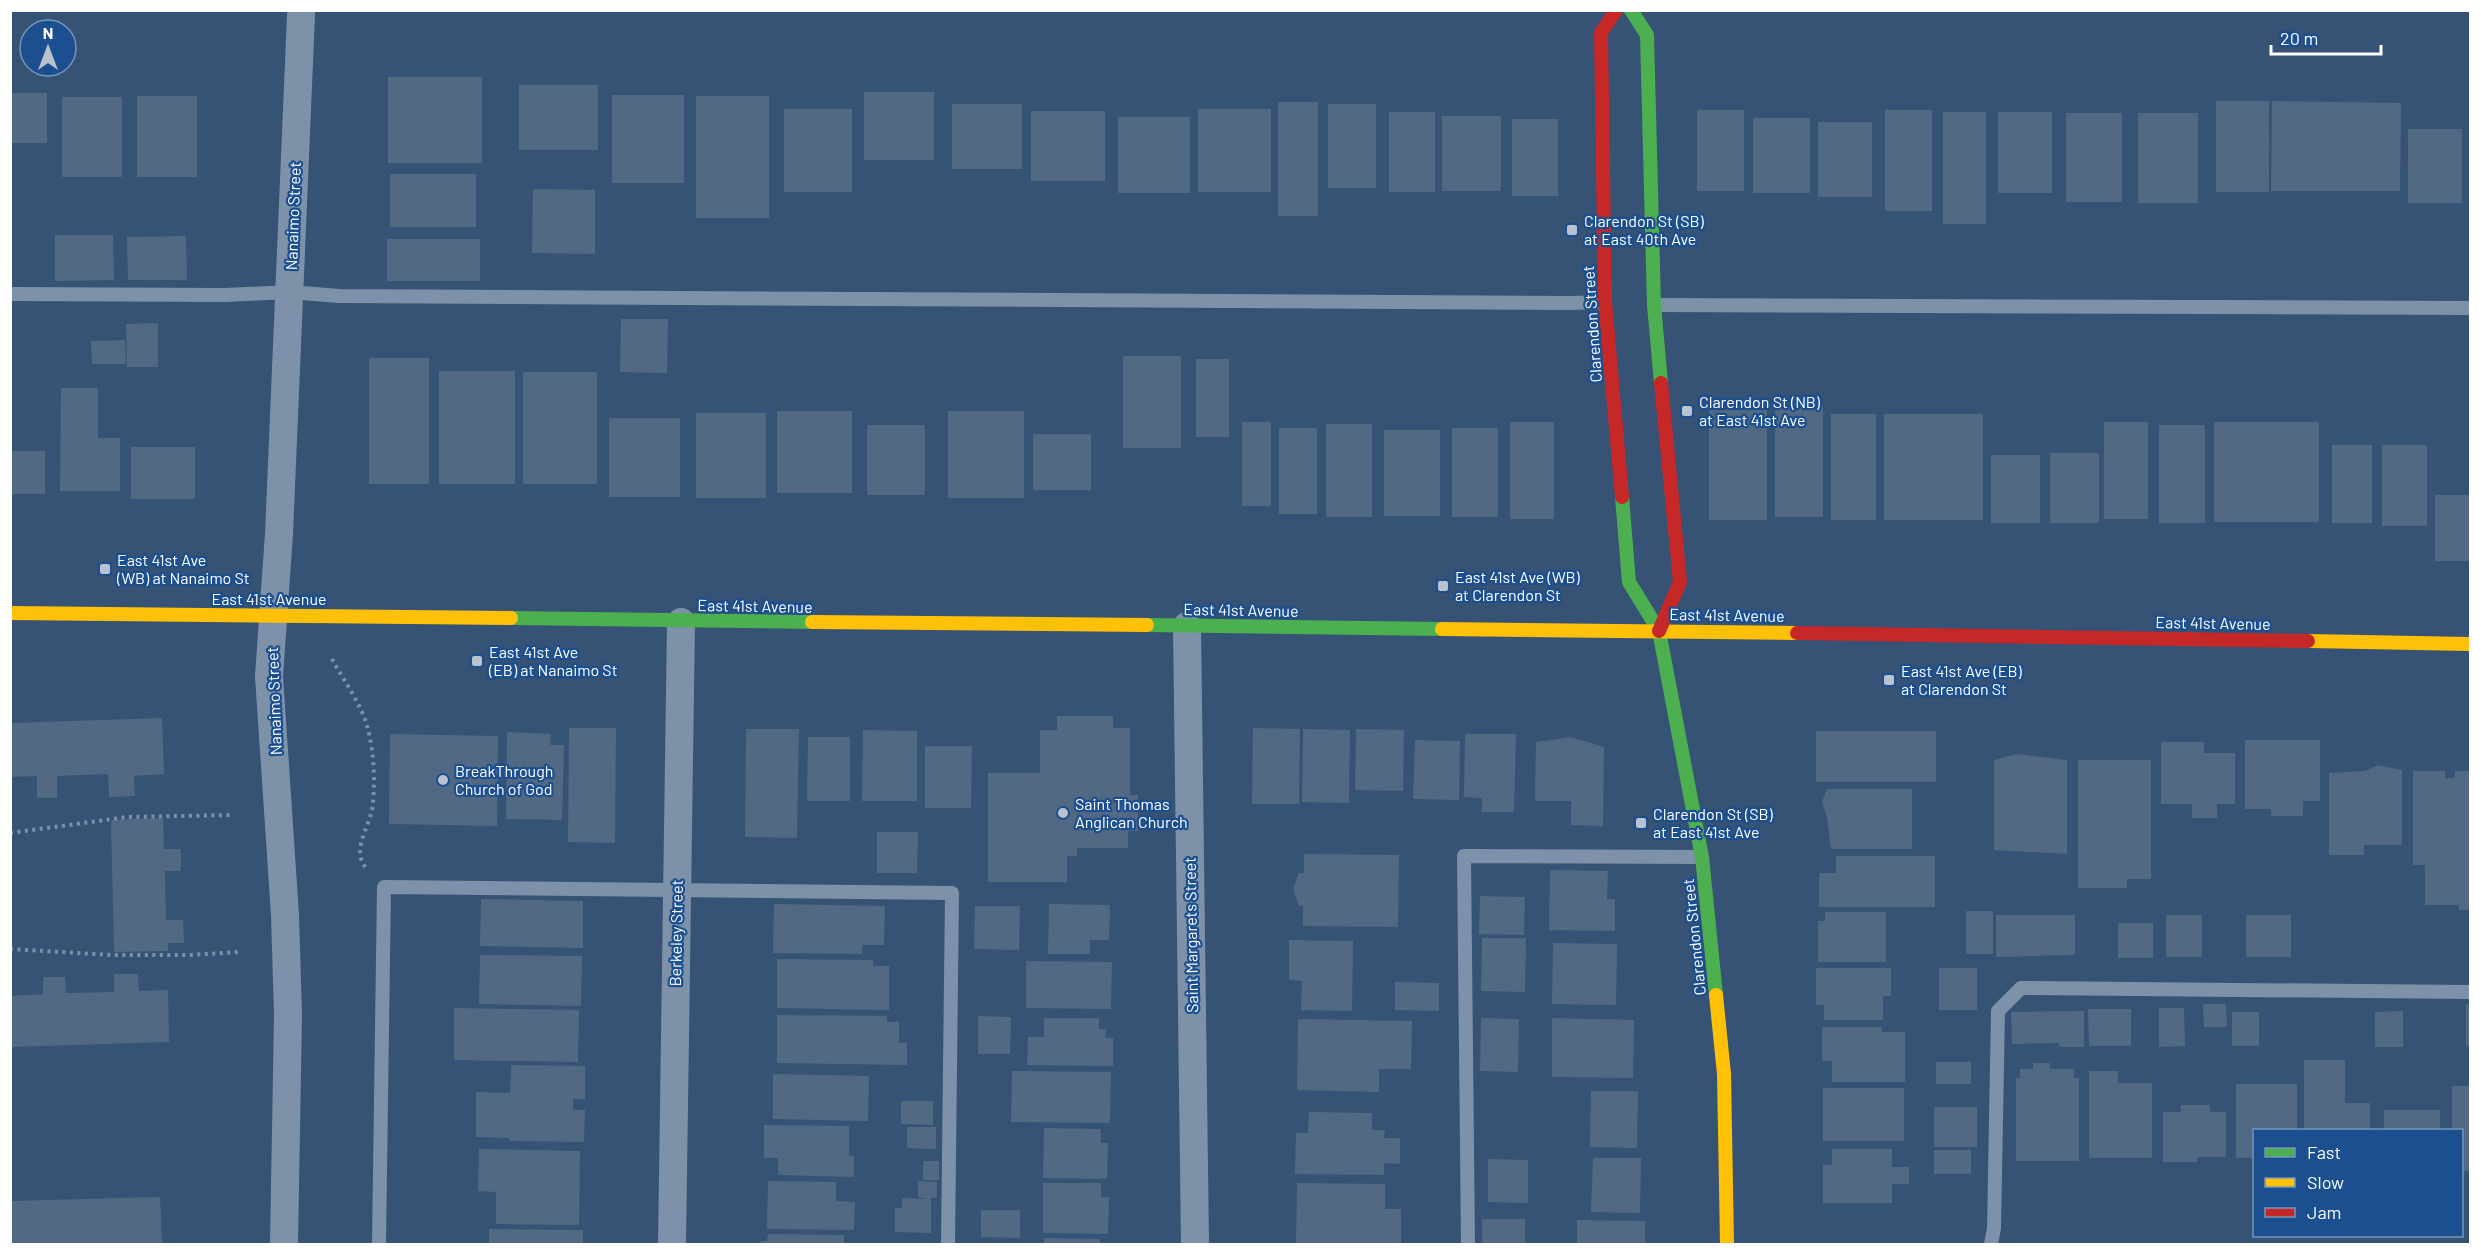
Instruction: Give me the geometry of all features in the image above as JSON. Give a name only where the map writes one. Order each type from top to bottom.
[{"type":"main road","name":"Clarendon Street","points":[[1616,10],[1601,33],[1605,302],[1629,582],[1659,631],[1702,857],[1724,1074],[1727,1245]]},
{"type":"main road","points":[[1630,10],[1647,35],[1654,305],[1680,582],[1659,631]]},
{"type":"main road","name":"East 41st Avenue","points":[[10,613],[1659,631],[2470,644]]},
{"type":"street","name":"Nanaimo Street","points":[[284,1245],[288,1015],[285,915],[269,676],[290,292],[299,12]]},
{"type":"street","name":"Berkeley Street","points":[[672,1245],[681,621]]},
{"type":"street","name":"Saint Margarets Street","points":[[1187,626],[1195,1245]]},
{"type":"lane","points":[[10,294],[226,296],[290,292],[339,296],[1605,302]]},
{"type":"lane","points":[[1654,305],[2470,308]]},
{"type":"lane","points":[[1468,1245],[1464,856],[1702,857]]},
{"type":"lane","points":[[379,1245],[384,887],[952,893],[948,1245]]},
{"type":"lane","points":[[1991,1245],[1994,1228],[1998,1011],[2021,988],[2470,992]]},
{"type":"path","points":[[332,659],[368,728],[374,766],[373,806],[360,846],[362,863],[384,887]]},
{"type":"path","points":[[10,833],[127,817],[234,815]]},
{"type":"path","points":[[10,949],[111,956],[189,956],[241,952]]},
{"type":"building","points":[[388,77],[482,77],[482,163],[388,163]]},
{"type":"building","points":[[519,85],[598,85],[598,150],[519,150]]},
{"type":"building","points":[[864,92],[934,92],[934,160],[864,160]]},
{"type":"building","points":[[10,93],[47,93],[47,143],[10,143]]},
{"type":"building","points":[[612,95],[684,95],[684,183],[612,183]]},
{"type":"building","points":[[137,96],[197,96],[197,177],[137,177]]},
{"type":"building","points":[[696,96],[769,96],[769,218],[696,218]]},
{"type":"building","points":[[62,97],[122,97],[122,177],[62,177]]},
{"type":"building","points":[[2216,101],[2269,101],[2269,192],[2216,192]]},
{"type":"building","points":[[2272,101],[2401,103],[2400,191],[2271,191]]},
{"type":"building","points":[[1278,102],[1318,102],[1318,216],[1278,216]]},
{"type":"building","points":[[952,104],[1022,104],[1022,169],[952,169]]},
{"type":"building","points":[[1328,104],[1376,104],[1376,188],[1328,188]]},
{"type":"building","points":[[784,109],[852,109],[852,192],[784,192]]},
{"type":"building","points":[[1198,109],[1271,109],[1271,192],[1198,192]]},
{"type":"building","points":[[1697,110],[1744,110],[1744,191],[1697,191]]},
{"type":"building","points":[[1885,110],[1932,110],[1932,211],[1885,211]]},
{"type":"building","points":[[1031,111],[1105,111],[1105,181],[1031,181]]},
{"type":"building","points":[[1389,112],[1435,112],[1435,192],[1389,192]]},
{"type":"building","points":[[1943,112],[1986,112],[1986,224],[1943,224]]},
{"type":"building","points":[[1998,112],[2052,112],[2052,193],[1998,193]]},
{"type":"building","points":[[2066,113],[2122,113],[2122,202],[2066,202]]},
{"type":"building","points":[[2138,113],[2198,113],[2198,203],[2138,203]]},
{"type":"building","points":[[1442,116],[1501,116],[1501,191],[1442,191]]},
{"type":"building","points":[[1118,117],[1190,117],[1190,193],[1118,193]]},
{"type":"building","points":[[1753,118],[1810,118],[1810,193],[1753,193]]},
{"type":"building","points":[[1512,119],[1558,119],[1558,196],[1512,196]]},
{"type":"building","points":[[1818,122],[1872,122],[1872,197],[1818,197]]},
{"type":"building","points":[[2408,129],[2462,129],[2462,203],[2408,203]]},
{"type":"building","points":[[390,174],[476,174],[476,227],[390,227]]},
{"type":"building","points":[[533,189],[595,190],[595,254],[532,253]]},
{"type":"building","points":[[55,235],[113,235],[114,280],[55,281]]},
{"type":"building","points":[[186,236],[187,280],[128,280],[127,237]]},
{"type":"building","points":[[387,239],[480,239],[480,281],[387,281]]},
{"type":"building","points":[[621,319],[668,319],[667,373],[620,372]]},
{"type":"building","points":[[158,323],[158,367],[127,367],[126,324]]},
{"type":"building","points":[[125,340],[126,364],[92,364],[91,341]]},
{"type":"building","points":[[1123,356],[1181,356],[1181,448],[1123,448]]},
{"type":"building","points":[[369,358],[429,358],[429,484],[369,484]]},
{"type":"building","points":[[1196,359],[1229,359],[1229,437],[1196,437]]},
{"type":"building","points":[[439,371],[515,371],[515,484],[439,484]]},
{"type":"building","points":[[523,372],[597,372],[597,484],[523,484]]},
{"type":"building","points":[[61,388],[98,388],[98,438],[120,438],[120,491],[60,491]]},
{"type":"building","points":[[1775,406],[1823,406],[1823,517],[1775,517]]},
{"type":"building","points":[[1709,410],[1767,410],[1767,520],[1709,520]]},
{"type":"building","points":[[777,411],[852,411],[852,493],[777,493]]},
{"type":"building","points":[[948,411],[1024,411],[1024,498],[948,498]]},
{"type":"building","points":[[696,413],[766,413],[766,498],[696,498]]},
{"type":"building","points":[[1831,414],[1876,414],[1876,520],[1831,520]]},
{"type":"building","points":[[1884,414],[1983,414],[1983,520],[1884,520]]},
{"type":"building","points":[[609,418],[680,418],[680,497],[609,497]]},
{"type":"building","points":[[1242,422],[1271,422],[1271,506],[1242,506]]},
{"type":"building","points":[[1510,422],[1554,422],[1554,519],[1510,519]]},
{"type":"building","points":[[2104,422],[2148,422],[2148,519],[2104,519]]},
{"type":"building","points":[[2214,422],[2319,422],[2319,522],[2214,522]]},
{"type":"building","points":[[1326,424],[1372,424],[1372,517],[1326,517]]},
{"type":"building","points":[[867,425],[925,425],[925,495],[867,495]]},
{"type":"building","points":[[2159,425],[2205,425],[2205,523],[2159,523]]},
{"type":"building","points":[[1279,428],[1317,428],[1317,514],[1279,514]]},
{"type":"building","points":[[1452,428],[1498,428],[1498,517],[1452,517]]},
{"type":"building","points":[[1384,430],[1440,430],[1440,516],[1384,516]]},
{"type":"building","points":[[1033,434],[1091,434],[1091,490],[1033,490]]},
{"type":"building","points":[[2332,445],[2372,445],[2372,523],[2332,523]]},
{"type":"building","points":[[2382,445],[2427,445],[2427,526],[2382,526]]},
{"type":"building","points":[[131,447],[195,447],[195,499],[131,499]]},
{"type":"building","points":[[10,451],[45,451],[45,494],[10,494]]},
{"type":"building","points":[[2050,453],[2099,453],[2099,523],[2050,523]]},
{"type":"building","points":[[1991,455],[2040,455],[2040,523],[1991,523]]},
{"type":"building","points":[[2435,495],[2470,495],[2470,561],[2435,561]]},
{"type":"building","name":"Saint Thomas Anglican Church","points":[[1057,716],[1113,716],[1113,728],[1130,728],[1130,795],[1138,795],[1138,831],[1128,831],[1128,848],[1077,848],[1077,856],[1067,856],[1067,882],[988,882],[988,773],[1040,773],[1040,730],[1057,730]]},
{"type":"building","points":[[162,718],[164,774],[134,776],[135,796],[109,797],[108,774],[57,776],[57,798],[37,798],[37,776],[10,777],[10,723]]},
{"type":"building","points":[[569,728],[616,728],[615,843],[568,842]]},
{"type":"building","points":[[1253,728],[1300,729],[1299,804],[1252,804]]},
{"type":"building","points":[[746,729],[799,729],[797,838],[745,837]]},
{"type":"building","points":[[1303,729],[1350,730],[1349,803],[1302,802]]},
{"type":"building","points":[[1356,729],[1404,730],[1403,791],[1355,790]]},
{"type":"building","points":[[863,730],[917,731],[917,801],[862,801]]},
{"type":"building","points":[[1816,731],[1936,731],[1936,782],[1816,782]]},
{"type":"building","points":[[507,732],[551,734],[550,745],[564,745],[562,820],[506,819]]},
{"type":"building","name":"BreakThrough Church of God","points":[[390,734],[498,736],[497,826],[389,824]]},
{"type":"building","points":[[1465,734],[1516,734],[1514,812],[1482,812],[1482,798],[1464,797]]},
{"type":"building","points":[[808,737],[850,737],[850,801],[807,801]]},
{"type":"building","points":[[1571,737],[1604,747],[1603,826],[1571,825],[1571,801],[1535,801],[1536,742]]},
{"type":"building","points":[[1415,740],[1460,741],[1459,800],[1413,799]]},
{"type":"building","points":[[2245,740],[2320,740],[2320,801],[2303,801],[2303,816],[2271,816],[2271,809],[2245,809]]},
{"type":"building","points":[[2161,742],[2204,742],[2204,753],[2235,753],[2235,804],[2217,804],[2217,818],[2192,818],[2192,804],[2161,804]]},
{"type":"building","points":[[925,746],[972,746],[971,808],[925,808]]},
{"type":"building","points":[[2017,754],[2067,760],[2067,854],[1994,850],[1994,760]]},
{"type":"building","points":[[2078,760],[2151,760],[2151,879],[2127,879],[2127,888],[2078,888]]},
{"type":"building","points":[[2378,765],[2402,770],[2402,845],[2364,845],[2364,855],[2329,855],[2329,773],[2365,771]]},
{"type":"building","points":[[2413,771],[2445,771],[2445,778],[2455,778],[2455,771],[2470,771],[2470,910],[2459,910],[2459,905],[2425,905],[2425,865],[2413,865]]},
{"type":"building","points":[[1827,789],[1912,789],[1912,849],[1831,849],[1827,817],[1822,802]]},
{"type":"building","points":[[163,818],[164,849],[181,849],[181,871],[165,871],[166,920],[183,920],[184,943],[168,943],[168,951],[114,952],[111,820]]},
{"type":"building","points":[[877,832],[918,832],[917,873],[877,873]]},
{"type":"building","points":[[1304,854],[1399,855],[1398,927],[1303,926],[1303,906],[1299,906],[1293,888],[1299,873],[1304,873]]},
{"type":"building","points":[[1836,856],[1935,856],[1935,907],[1819,907],[1819,873],[1836,873]]},
{"type":"building","points":[[1550,870],[1608,871],[1607,899],[1615,899],[1615,931],[1549,930]]},
{"type":"building","points":[[1480,896],[1525,897],[1524,935],[1479,934]]},
{"type":"building","points":[[481,899],[583,901],[583,948],[480,946]]},
{"type":"building","points":[[774,904],[885,906],[884,945],[862,945],[862,954],[773,953]]},
{"type":"building","points":[[1049,904],[1110,905],[1109,940],[1090,940],[1090,954],[1048,954]]},
{"type":"building","points":[[975,906],[1020,906],[1019,950],[974,949]]},
{"type":"building","points":[[1966,911],[1993,911],[1993,954],[1966,954]]},
{"type":"building","points":[[1825,912],[1886,912],[1886,962],[1818,962],[1818,921],[1825,921]]},
{"type":"building","points":[[1996,915],[2075,915],[2075,955],[1996,957]]},
{"type":"building","points":[[2166,915],[2202,915],[2202,957],[2166,957]]},
{"type":"building","points":[[2246,915],[2291,915],[2291,957],[2246,957]]},
{"type":"building","points":[[2118,923],[2153,923],[2153,958],[2118,958]]},
{"type":"building","points":[[1482,938],[1526,938],[1525,992],[1481,991]]},
{"type":"building","points":[[1289,940],[1353,941],[1352,1011],[1301,1010],[1302,981],[1289,980]]},
{"type":"building","points":[[1553,943],[1617,944],[1616,1005],[1552,1004]]},
{"type":"building","points":[[480,955],[582,956],[581,1006],[479,1004]]},
{"type":"building","points":[[777,959],[873,960],[873,966],[889,966],[889,1010],[777,1008]]},
{"type":"building","points":[[1026,961],[1112,962],[1111,1009],[1026,1008]]},
{"type":"building","points":[[1816,968],[1891,968],[1891,996],[1883,996],[1883,1020],[1824,1020],[1824,1005],[1816,1005]]},
{"type":"building","points":[[1939,968],[1977,968],[1977,1010],[1939,1010]]},
{"type":"building","points":[[114,974],[138,974],[139,991],[168,990],[169,1042],[10,1047],[10,996],[43,994],[43,977],[65,977],[66,993],[114,992]]},
{"type":"building","points":[[1395,982],[1439,983],[1439,1011],[1395,1010]]},
{"type":"building","points":[[2203,1004],[2226,1004],[2227,1027],[2204,1027]]},
{"type":"building","points":[[2466,1004],[2470,1004],[2470,1046],[2466,1046]]},
{"type":"building","points":[[454,1008],[579,1010],[578,1062],[454,1060]]},
{"type":"building","points":[[2159,1008],[2184,1008],[2185,1046],[2159,1047]]},
{"type":"building","points":[[2088,1009],[2131,1009],[2131,1046],[2089,1046]]},
{"type":"building","points":[[2084,1011],[2084,1047],[2059,1047],[2059,1043],[2012,1044],[2011,1012]]},
{"type":"building","points":[[2403,1011],[2403,1047],[2375,1047],[2375,1012]]},
{"type":"building","points":[[2232,1012],[2259,1012],[2259,1046],[2232,1046]]},
{"type":"building","points":[[777,1015],[887,1016],[887,1022],[899,1022],[899,1043],[907,1043],[907,1065],[777,1063]]},
{"type":"building","points":[[978,1016],[1011,1017],[1010,1054],[978,1054]]},
{"type":"building","points":[[1044,1018],[1099,1018],[1099,1029],[1106,1029],[1105,1038],[1113,1038],[1113,1066],[1027,1065],[1028,1037],[1044,1037]]},
{"type":"building","points":[[1481,1018],[1519,1019],[1518,1072],[1480,1071]]},
{"type":"building","points":[[1552,1018],[1634,1020],[1633,1078],[1552,1077]]},
{"type":"building","points":[[1298,1019],[1412,1021],[1411,1069],[1379,1069],[1379,1092],[1297,1090]]},
{"type":"building","points":[[1822,1027],[1882,1027],[1882,1032],[1905,1032],[1905,1082],[1832,1082],[1832,1061],[1822,1061]]},
{"type":"building","points":[[2304,1060],[2345,1060],[2345,1103],[2370,1103],[2370,1129],[2304,1129]]},
{"type":"building","points":[[1936,1062],[1971,1062],[1971,1084],[1936,1084]]},
{"type":"building","points":[[2033,1063],[2050,1063],[2050,1069],[2074,1069],[2074,1078],[2079,1078],[2079,1161],[2016,1161],[2016,1078],[2020,1078],[2020,1069],[2033,1069]]},
{"type":"building","points":[[511,1065],[585,1066],[585,1099],[573,1099],[573,1110],[585,1110],[584,1142],[510,1141],[510,1138],[476,1137],[476,1092],[510,1093]]},
{"type":"building","points":[[1012,1071],[1111,1072],[1110,1123],[1011,1122]]},
{"type":"building","points":[[2089,1071],[2118,1071],[2118,1083],[2152,1083],[2152,1158],[2089,1158]]},
{"type":"building","points":[[773,1074],[869,1076],[868,1121],[773,1119]]},
{"type":"building","points":[[2236,1084],[2297,1084],[2297,1129],[2253,1129],[2253,1158],[2236,1158]]},
{"type":"building","points":[[2452,1086],[2470,1086],[2470,1171],[2463,1171],[2463,1129],[2452,1129]]},
{"type":"building","points":[[1823,1088],[1904,1088],[1904,1141],[1823,1141]]},
{"type":"building","points":[[1591,1091],[1638,1091],[1637,1148],[1590,1147]]},
{"type":"building","points":[[901,1101],[933,1101],[933,1125],[901,1124]]},
{"type":"building","points":[[2181,1105],[2210,1105],[2210,1112],[2226,1112],[2226,1157],[2197,1157],[2197,1162],[2163,1162],[2163,1112],[2181,1112]]},
{"type":"building","points":[[1934,1107],[1977,1107],[1977,1147],[1934,1147]]},
{"type":"building","points":[[2384,1110],[2440,1110],[2440,1129],[2384,1129]]},
{"type":"building","points":[[1309,1112],[1372,1113],[1372,1130],[1385,1130],[1384,1138],[1400,1138],[1400,1164],[1384,1163],[1384,1175],[1295,1174],[1296,1133],[1308,1133]]},
{"type":"building","points":[[764,1125],[849,1126],[849,1156],[854,1156],[854,1177],[778,1175],[778,1158],[764,1158]]},
{"type":"building","points":[[907,1127],[936,1127],[936,1149],[907,1148]]},
{"type":"building","points":[[1044,1128],[1101,1129],[1101,1143],[1108,1143],[1107,1179],[1043,1178]]},
{"type":"building","points":[[479,1149],[580,1151],[579,1225],[496,1224],[496,1192],[478,1191]]},
{"type":"building","points":[[1832,1149],[1892,1149],[1892,1167],[1909,1167],[1909,1184],[1892,1184],[1892,1203],[1823,1203],[1823,1165],[1832,1165]]},
{"type":"building","points":[[1934,1150],[1971,1150],[1971,1174],[1934,1174]]},
{"type":"building","points":[[1593,1158],[1641,1158],[1640,1213],[1591,1212]]},
{"type":"building","points":[[1488,1159],[1528,1160],[1528,1203],[1488,1202]]},
{"type":"building","points":[[923,1161],[939,1161],[939,1180],[923,1180]]},
{"type":"building","points":[[768,1181],[836,1182],[836,1201],[855,1202],[854,1230],[767,1229]]},
{"type":"building","points":[[918,1181],[937,1182],[937,1198],[931,1198],[931,1233],[895,1232],[895,1208],[902,1208],[902,1198],[927,1199],[918,1197]]},
{"type":"building","points":[[1043,1183],[1101,1183],[1101,1197],[1109,1197],[1108,1234],[1043,1233]]},
{"type":"building","points":[[1297,1183],[1385,1184],[1385,1209],[1401,1209],[1401,1244],[1296,1244]]},
{"type":"building","points":[[160,1197],[162,1244],[10,1244],[10,1201]]},
{"type":"building","points":[[981,1210],[1020,1210],[1020,1238],[981,1237]]},
{"type":"building","points":[[1482,1219],[1525,1219],[1525,1244],[1482,1244]]},
{"type":"building","points":[[1577,1220],[1645,1221],[1645,1244],[1577,1244]]},
{"type":"building","points":[[489,1229],[583,1230],[583,1244],[489,1244]]},
{"type":"building","points":[[768,1234],[844,1235],[844,1244],[760,1244],[761,1241],[767,1241]]},
{"type":"building","points":[[1044,1238],[1100,1239],[1100,1244],[1044,1244]]},
{"type":"traffic: fast","points":[[1631,10],[1647,35],[1654,305],[1661,383]]},
{"type":"traffic: fast","points":[[1622,497],[1629,582],[1659,631],[1702,857],[1716,995]]},
{"type":"traffic: fast","points":[[511,618],[812,622]]},
{"type":"traffic: fast","points":[[1147,625],[1442,629]]},
{"type":"traffic: slow","points":[[10,613],[511,618]]},
{"type":"traffic: slow","points":[[812,622],[1147,625]]},
{"type":"traffic: slow","points":[[1442,629],[1797,633]]},
{"type":"traffic: slow","points":[[2308,641],[2470,644]]},
{"type":"traffic: slow","points":[[1716,995],[1724,1074],[1727,1244]]},
{"type":"traffic: jam","points":[[1616,10],[1601,33],[1605,302],[1622,497]]},
{"type":"traffic: jam","points":[[1659,631],[1680,582],[1661,383]]},
{"type":"traffic: jam","points":[[1797,633],[2308,641]]},
{"type":"place","name":"Clarendon St (SB) at East 40th Ave","points":[[1572,230]]},
{"type":"place","name":"Clarendon St (NB) at East 41st Ave","points":[[1687,411]]},
{"type":"place","name":"East 41st Ave (WB) at Nanaimo St","points":[[105,569]]},
{"type":"place","name":"East 41st Ave (WB) at Clarendon St","points":[[1443,586]]},
{"type":"place","name":"East 41st Ave (EB) at Nanaimo St","points":[[477,661]]},
{"type":"place","name":"East 41st Ave (EB) at Clarendon St","points":[[1889,680]]},
{"type":"place","name":"BreakThrough Church of God","points":[[443,780]]},
{"type":"place","name":"Saint Thomas Anglican Church","points":[[1063,813]]},
{"type":"place","name":"Clarendon St (SB) at East 41st Ave","points":[[1641,823]]}]
